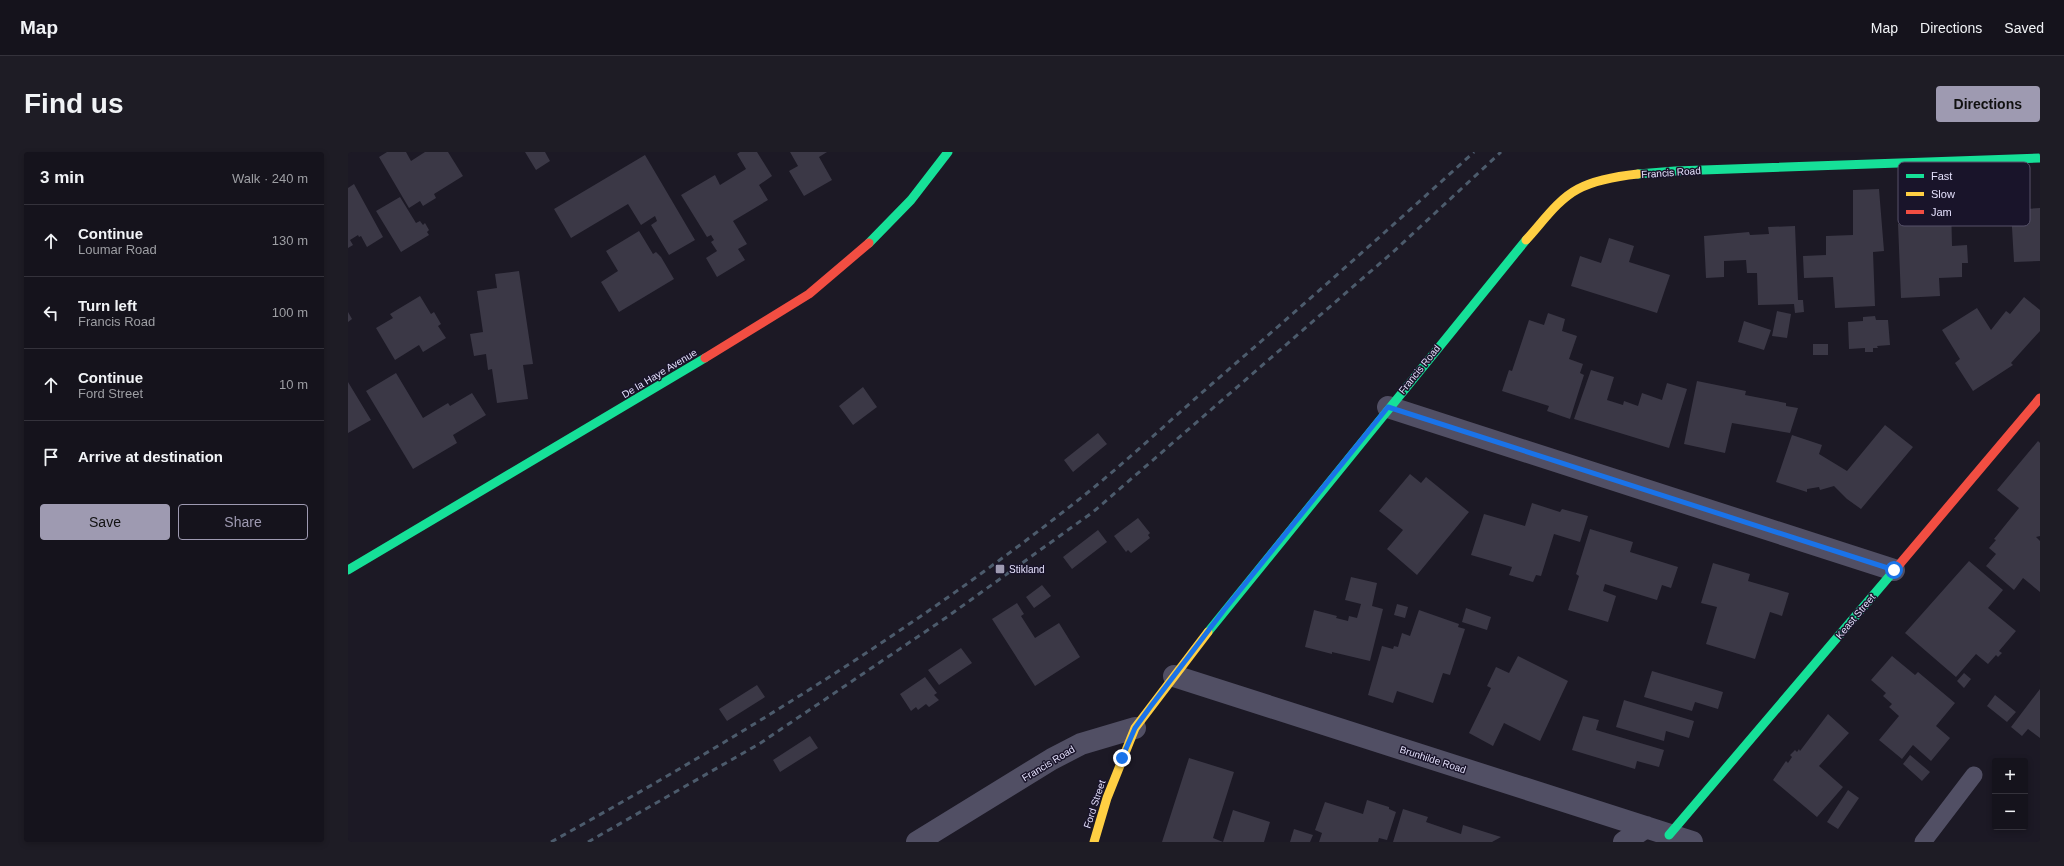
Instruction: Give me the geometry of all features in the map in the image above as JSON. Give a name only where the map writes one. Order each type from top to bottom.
[{"type":"street","name":"De la Haye Avenue","points":[[348,570],[641,397],[809,294],[845,265],[879,234],[911,200],[948,152]]},
{"type":"street","name":"Francis Road","points":[[1928,162],[2040,158]]},
{"type":"street","name":"Francis Road","points":[[918,842],[1052,759],[1081,744],[1135,728],[1224,610],[1388,407],[1542,222],[1562,201],[1584,187],[1629,175],[1675,171],[1898,163]]},
{"type":"street","name":"Keast Street","points":[[1669,835],[2040,398]]},
{"type":"street","points":[[1388,407],[1894,570]]},
{"type":"street","name":"Brunhilde Road","points":[[1174,676],[1692,842]]},
{"type":"street","name":"Ford Street","points":[[1094,842],[1107,798],[1135,728]]},
{"type":"street","points":[[1624,842],[1646,827]]},
{"type":"lane","points":[[1923,842],[1974,775]]},
{"type":"building","points":[[387,152],[406,152],[411,161],[425,152],[448,152],[463,176],[434,194],[436,198],[423,206],[420,201],[409,208],[379,157]]},
{"type":"building","points":[[525,152],[545,152],[550,161],[536,170]]},
{"type":"building","points":[[740,152],[757,152],[772,176],[759,185],[768,200],[733,221],[747,244],[738,249],[745,260],[717,277],[706,258],[717,251],[711,242],[714,240],[711,235],[707,237],[681,195],[715,175],[720,185],[746,169],[737,154]]},
{"type":"building","points":[[790,152],[827,152],[819,157],[832,180],[804,196],[789,171],[798,166]]},
{"type":"building","points":[[645,155],[695,240],[669,255],[651,225],[657,221],[655,216],[641,225],[628,204],[571,238],[554,209]]},
{"type":"building","points":[[354,184],[383,237],[367,247],[361,236],[359,237],[358,235],[350,240],[353,245],[348,248],[348,188]]},
{"type":"building","points":[[1879,189],[1884,251],[1873,252],[1875,306],[1835,308],[1833,277],[1804,278],[1803,256],[1826,255],[1826,236],[1853,235],[1853,190]]},
{"type":"building","points":[[400,197],[416,223],[420,221],[423,225],[425,223],[429,230],[427,232],[429,235],[401,252],[376,211]]},
{"type":"building","points":[[2040,208],[2040,261],[2014,262],[2012,226],[2030,226],[2030,209]]},
{"type":"building","points":[[1795,226],[1798,300],[1803,300],[1804,312],[1795,313],[1794,304],[1758,305],[1757,273],[1747,273],[1746,260],[1724,261],[1724,277],[1706,278],[1704,236],[1749,232],[1750,235],[1769,234],[1768,227]]},
{"type":"building","points":[[1898,226],[1952,226],[1952,246],[1967,245],[1968,263],[1962,263],[1962,277],[1939,278],[1940,296],[1901,298]]},
{"type":"building","points":[[639,231],[653,254],[656,252],[661,257],[674,279],[619,312],[601,282],[618,271],[606,251]]},
{"type":"building","points":[[1609,238],[1634,246],[1629,262],[1670,275],[1657,313],[1571,286],[1580,256],[1601,263]]},
{"type":"building","points":[[519,271],[533,364],[523,365],[528,399],[497,403],[492,369],[488,370],[486,354],[474,356],[470,334],[483,332],[477,291],[497,288],[495,274]]},
{"type":"building","points":[[420,296],[431,314],[434,312],[441,324],[438,326],[446,338],[423,352],[419,345],[395,360],[376,328],[393,318],[390,314]]},
{"type":"building","points":[[2024,297],[2040,310],[2040,331],[2011,363],[2013,365],[1973,391],[1955,363],[1960,359],[1942,330],[1977,308],[1991,330],[2006,311],[2010,314]]},
{"type":"building","points":[[1777,311],[1791,314],[1787,338],[1772,336]]},
{"type":"building","points":[[348,312],[352,319],[348,322]]},
{"type":"building","points":[[1548,313],[1565,319],[1562,331],[1577,336],[1569,359],[1583,364],[1580,373],[1584,375],[1570,419],[1547,411],[1549,406],[1502,391],[1509,370],[1512,371],[1529,320],[1544,325]]},
{"type":"building","points":[[1875,316],[1876,320],[1888,320],[1890,345],[1877,346],[1878,348],[1873,348],[1873,352],[1865,352],[1865,348],[1849,349],[1848,322],[1863,321],[1863,317]]},
{"type":"building","points":[[1744,321],[1771,330],[1764,350],[1738,342]]},
{"type":"building","points":[[1813,344],[1828,344],[1828,355],[1813,355]]},
{"type":"building","points":[[1591,370],[1614,377],[1607,400],[1623,405],[1624,401],[1638,406],[1642,393],[1662,400],[1667,383],[1687,389],[1669,448],[1574,419]]},
{"type":"building","points":[[396,373],[423,418],[448,403],[450,406],[472,393],[486,415],[453,435],[457,443],[413,469],[366,391]]},
{"type":"building","points":[[1697,381],[1746,391],[1745,395],[1786,403],[1786,406],[1798,408],[1790,433],[1732,423],[1725,453],[1684,444]]},
{"type":"building","points":[[348,382],[371,420],[348,433]]},
{"type":"building","points":[[863,387],[877,407],[853,425],[839,406]]},
{"type":"building","points":[[1885,425],[1913,447],[1861,509],[1847,499],[1834,486],[1820,490],[1819,487],[1807,489],[1807,492],[1776,482],[1792,435],[1822,445],[1819,454],[1847,471]]},
{"type":"building","points":[[1098,433],[1107,444],[1073,472],[1064,460]]},
{"type":"building","points":[[2038,441],[2040,443],[2040,536],[2036,537],[2040,541],[2040,592],[2023,578],[2014,590],[1986,566],[1996,554],[1989,548],[1996,540],[1994,539],[2019,508],[1997,490]]},
{"type":"building","points":[[1410,474],[1421,483],[1426,477],[1469,512],[1417,575],[1387,549],[1403,530],[1379,511]]},
{"type":"building","points":[[1532,503],[1560,512],[1562,509],[1588,516],[1580,542],[1554,534],[1541,576],[1536,575],[1533,582],[1509,575],[1512,567],[1471,555],[1484,514],[1525,526]]},
{"type":"building","points":[[1138,518],[1150,533],[1148,535],[1150,538],[1131,553],[1128,550],[1126,552],[1114,536]]},
{"type":"building","points":[[1590,529],[1633,542],[1630,552],[1678,567],[1671,588],[1662,585],[1657,600],[1605,584],[1603,591],[1616,596],[1608,622],[1568,610],[1579,576],[1576,574]]},
{"type":"building","points":[[1098,530],[1107,542],[1072,569],[1063,557]]},
{"type":"building","points":[[1969,561],[2003,590],[1988,608],[2016,631],[1999,651],[2002,653],[1998,657],[1996,655],[1988,664],[1976,654],[1956,677],[1905,633]]},
{"type":"building","points":[[1713,563],[1750,574],[1748,581],[1789,593],[1782,616],[1770,612],[1755,659],[1706,644],[1717,607],[1701,603]]},
{"type":"building","points":[[1351,577],[1377,583],[1372,606],[1383,609],[1370,661],[1305,647],[1314,610],[1337,616],[1336,618],[1348,621],[1349,616],[1357,618],[1361,604],[1345,600]]},
{"type":"building","points":[[1042,585],[1051,596],[1034,608],[1026,597]]},
{"type":"building","points":[[1017,603],[1024,614],[1021,616],[1035,638],[1059,623],[1080,657],[1035,686],[992,619]]},
{"type":"building","points":[[1397,604],[1408,607],[1405,618],[1394,615]]},
{"type":"building","points":[[1466,608],[1491,617],[1487,630],[1462,622]]},
{"type":"building","points":[[1419,610],[1459,624],[1458,627],[1465,629],[1450,675],[1443,673],[1433,703],[1397,691],[1393,703],[1368,695],[1382,646],[1393,649],[1394,646],[1398,647],[1402,633],[1410,636]]},
{"type":"building","points":[[961,648],[972,663],[939,685],[928,670]]},
{"type":"building","points":[[1518,656],[1568,681],[1540,741],[1504,723],[1493,746],[1469,733],[1491,688],[1487,686],[1496,667],[1509,673]]},
{"type":"building","points":[[1892,656],[1915,675],[1918,672],[1955,703],[1936,726],[1950,738],[1931,761],[1913,745],[1902,759],[1879,740],[1899,716],[1889,707],[1892,704],[1883,696],[1886,693],[1871,680]]},
{"type":"building","points":[[1652,671],[1723,692],[1718,709],[1695,702],[1692,711],[1644,697]]},
{"type":"building","points":[[1964,673],[1971,679],[1964,688],[1957,681]]},
{"type":"building","points":[[925,677],[937,693],[934,695],[939,700],[929,707],[926,704],[918,710],[916,707],[911,711],[900,694]]},
{"type":"building","points":[[757,685],[765,697],[727,721],[719,709]]},
{"type":"building","points":[[2040,689],[2040,738],[2028,729],[2022,736],[2011,727]]},
{"type":"building","points":[[1995,695],[2016,712],[2007,722],[1987,706]]},
{"type":"building","points":[[1624,700],[1694,721],[1689,738],[1666,731],[1664,741],[1616,727]]},
{"type":"building","points":[[1828,714],[1849,733],[1819,766],[1843,787],[1817,817],[1773,780],[1786,761],[1788,763],[1792,757],[1790,755],[1795,750],[1797,752],[1799,749],[1800,751]]},
{"type":"building","points":[[1583,716],[1599,720],[1596,730],[1664,750],[1659,767],[1637,761],[1635,769],[1572,750]]},
{"type":"building","points":[[810,736],[818,748],[780,772],[773,760]]},
{"type":"building","points":[[1910,755],[1930,772],[1922,781],[1903,764]]},
{"type":"building","points":[[1189,758],[1234,772],[1213,838],[1223,842],[1162,842]]},
{"type":"building","points":[[1848,790],[1859,798],[1838,829],[1827,822]]},
{"type":"building","points":[[1367,800],[1389,807],[1389,809],[1396,812],[1387,840],[1379,838],[1378,842],[1319,842],[1322,833],[1315,830],[1325,802],[1363,814]]},
{"type":"building","points":[[1403,809],[1428,817],[1426,822],[1461,834],[1463,825],[1501,837],[1492,842],[1393,842]]},
{"type":"building","points":[[1233,810],[1270,822],[1264,842],[1223,842]]},
{"type":"building","points":[[1294,829],[1313,835],[1310,842],[1290,842]]},
{"type":"railway","points":[[551,842],[687,764],[821,682],[951,595],[1015,549],[1129,458],[1474,152]]},
{"type":"railway","points":[[588,842],[759,744],[947,617],[1093,512],[1393,252],[1501,152]]},
{"type":"traffic: fast","points":[[869,243],[911,200],[948,152]]},
{"type":"traffic: fast","points":[[1928,162],[2040,158]]},
{"type":"traffic: fast","points":[[1638,174],[1675,171],[1898,163]]},
{"type":"traffic: fast","points":[[1208,632],[1526,240]]},
{"type":"traffic: fast","points":[[348,570],[705,358]]},
{"type":"traffic: fast","points":[[1669,835],[1893,572]]},
{"type":"traffic: slow","points":[[1526,240],[1563,199],[1578,189],[1599,181],[1638,174]]},
{"type":"traffic: slow","points":[[1094,842],[1107,798],[1135,728],[1208,632]]},
{"type":"traffic: jam","points":[[705,358],[809,294],[869,243]]},
{"type":"traffic: jam","points":[[1893,572],[2040,398]]},
{"type":"place","name":"Stikland","points":[[1000,569]]},
{"type":"route","points":[[1122,758],[1135,728],[1151,706],[1224,610],[1388,407],[1894,570]]}]
